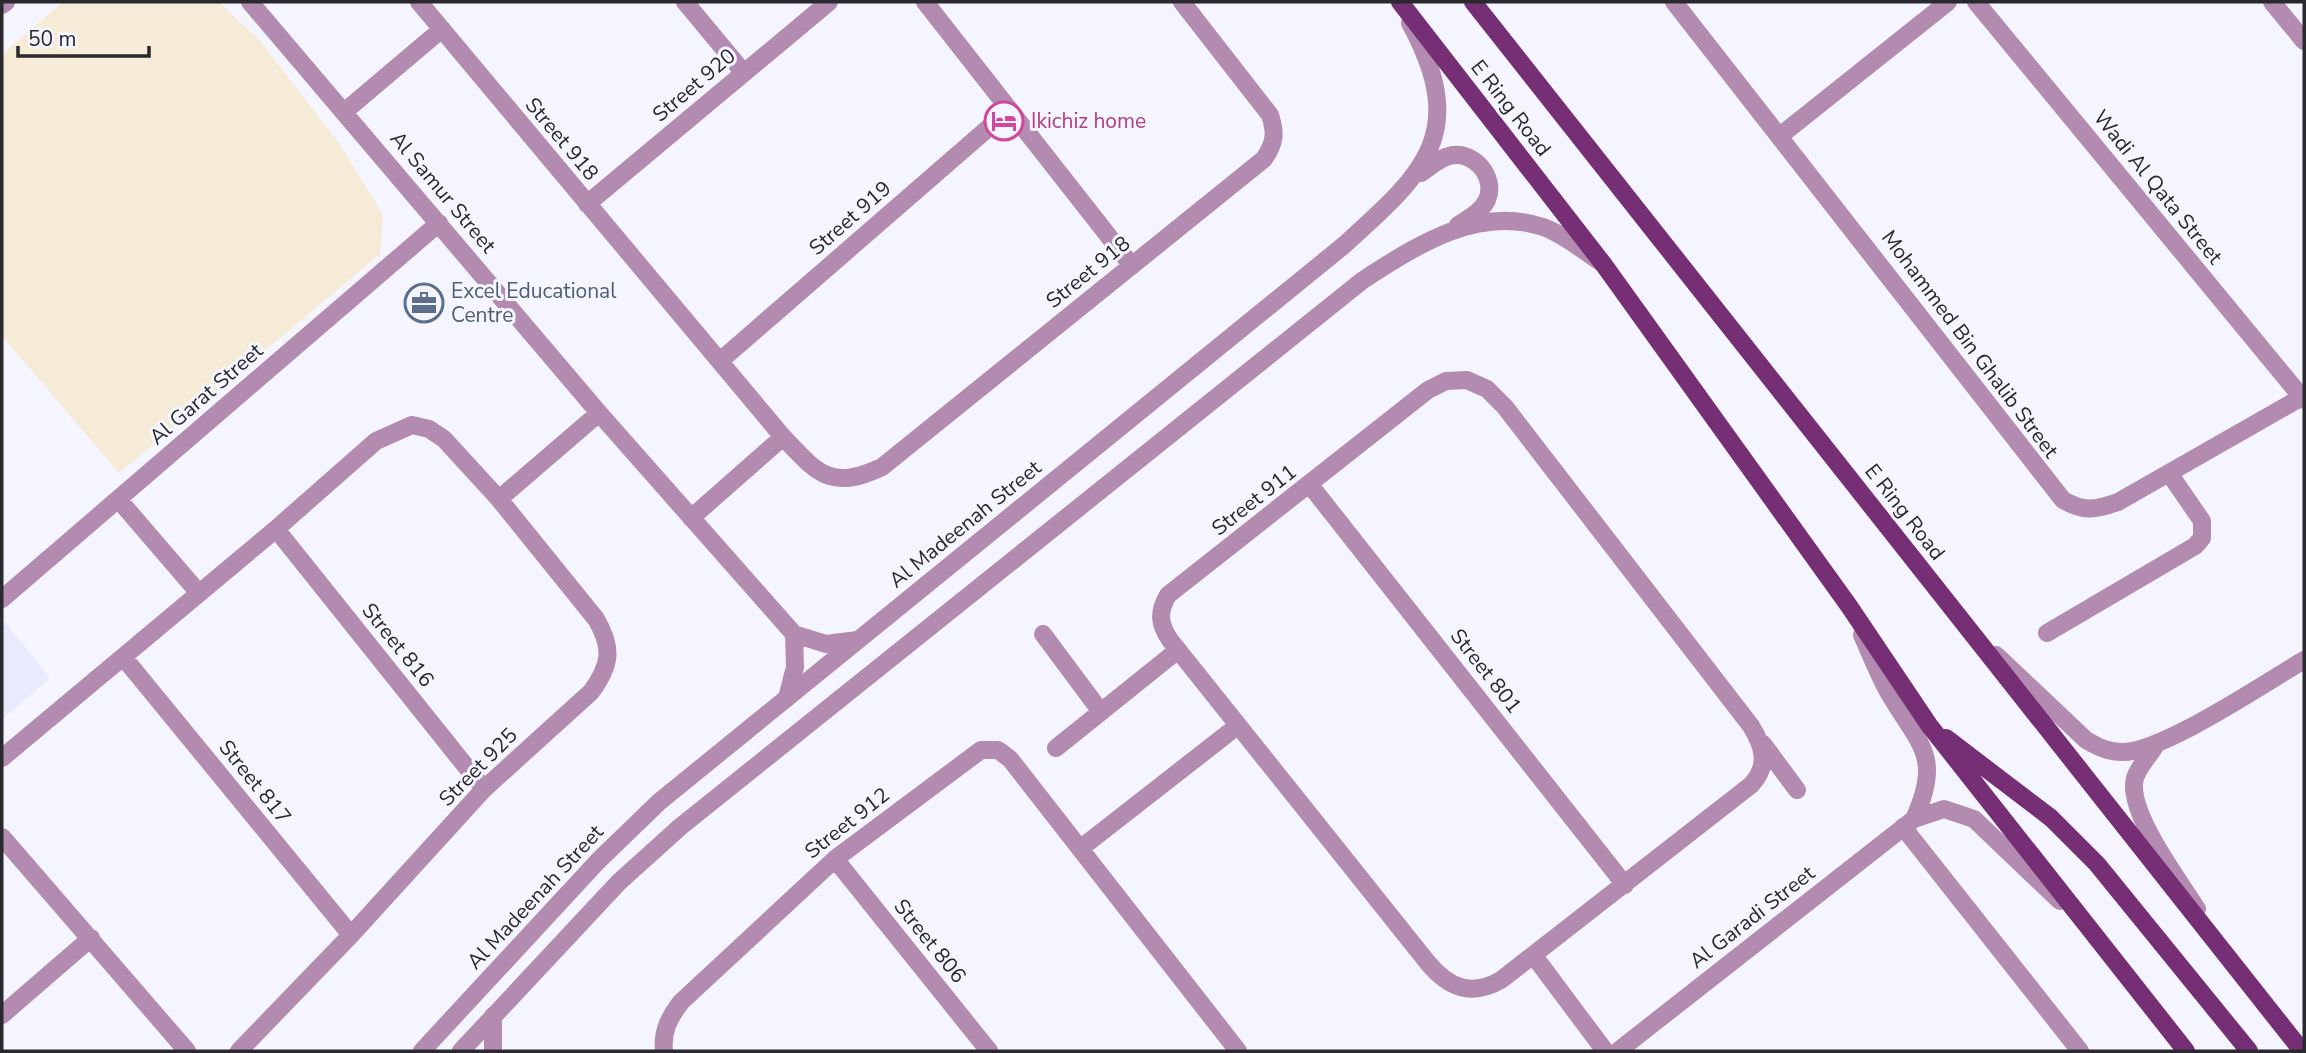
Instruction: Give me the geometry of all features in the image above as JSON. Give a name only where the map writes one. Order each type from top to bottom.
[{"type":"main road","name":"E Ring Road","points":[[1399,2],[1604,265],[1849,606],[1929,725],[2186,1051]]},
{"type":"main road","name":"E Ring Road","points":[[1473,2],[2302,1051]]},
{"type":"main road","points":[[1929,725],[2022,794],[2097,864],[2249,1051]]},
{"type":"street","name":"Al Samur Street","points":[[250,2],[599,413],[794,634]]},
{"type":"street","name":"Street 918","points":[[419,2],[783,437],[813,469],[829,477],[846,480],[882,467],[1264,159],[1273,145],[1275,130],[1270,115],[1182,2]]},
{"type":"street","points":[[685,2],[744,73]]},
{"type":"street","name":"Street 920","points":[[587,204],[830,2]]},
{"type":"street","points":[[925,2],[1132,265]]},
{"type":"street","name":"Al Madeenah Street","points":[[422,1051],[630,829],[1343,246],[1416,178],[1435,133],[1436,88],[1421,43],[1399,2]]},
{"type":"street","name":"Mohammed Bin Ghalib Street","points":[[1674,2],[1781,135],[2063,500],[2081,511],[2099,509],[2303,399]]},
{"type":"street","points":[[1781,135],[1948,2]]},
{"type":"street","name":"Wadi Al Qata Street","points":[[1976,2],[2303,399]]},
{"type":"street","points":[[2272,2],[2304,41]]},
{"type":"street","points":[[344,112],[442,29]]},
{"type":"street","name":"Street 919","points":[[720,361],[1010,110]]},
{"type":"street","points":[[461,1051],[619,882],[680,827],[1363,280],[1473,216],[1488,198],[1489,187],[1481,166],[1461,155],[1438,161],[1416,178]]},
{"type":"street","points":[[1449,229],[1527,222],[1569,240],[1604,265]]},
{"type":"street","name":"Al Garat Street","points":[[2,599],[439,223]]},
{"type":"street","name":"Street 911","points":[[1761,741],[1764,759],[1761,774],[1751,785],[1534,956],[1501,980],[1475,991],[1451,985],[1438,976],[1236,727],[1162,628],[1160,615],[1168,596],[1428,390],[1446,381],[1467,380],[1487,389],[1513,418],[1761,741],[1797,790]]},
{"type":"street","points":[[499,499],[599,413]]},
{"type":"street","name":"Street 925","points":[[2,758],[124,658],[376,441],[412,425],[429,429],[444,439],[499,499],[596,619],[606,636],[610,655],[604,674],[591,692],[484,789],[248,1046],[239,1051]]},
{"type":"street","points":[[691,518],[783,437]]},
{"type":"street","points":[[2047,633],[2195,546],[2202,538],[2202,521],[2169,473]]},
{"type":"street","name":"Street 801","points":[[1310,485],[1625,885]]},
{"type":"street","points":[[118,499],[199,593]]},
{"type":"street","name":"Street 816","points":[[276,529],[484,789]]},
{"type":"street","name":"Al Garadi Street","points":[[1849,606],[1889,693],[1914,731],[1929,763],[1927,791],[1908,823]]},
{"type":"street","points":[[1968,629],[2086,740],[2100,748],[2123,752],[2155,746],[2304,660]]},
{"type":"street","points":[[787,698],[796,667],[794,634],[826,644],[858,640]]},
{"type":"street","points":[[1043,634],[1101,712]]},
{"type":"street","points":[[1056,748],[1178,650]]},
{"type":"street","name":"Street 817","points":[[124,658],[351,935]]},
{"type":"street","points":[[1081,849],[1236,727]]},
{"type":"street","points":[[2155,746],[2135,779],[2138,808],[2220,947]]},
{"type":"street","name":"Street 912","points":[[664,1051],[662,1037],[681,1002],[835,859],[981,750],[998,750],[1010,759],[1238,1051]]},
{"type":"street","name":"Al Garadi Street","points":[[1618,1051],[1908,823],[1944,809],[1973,819],[2012,852],[2092,933]]},
{"type":"street","points":[[1908,823],[2080,1051]]},
{"type":"street","points":[[2,837],[187,1051]]},
{"type":"street","name":"Street 806","points":[[835,859],[989,1051]]},
{"type":"street","points":[[2,1015],[91,939]]},
{"type":"street","points":[[1534,956],[1605,1051]]},
{"type":"street","points":[[493,1016],[493,1051]]},
{"type":"shaded area","points":[[63,2],[219,2],[261,42],[339,143],[383,215],[380,254],[119,473],[2,336],[2,54]]},
{"type":"shaded area","points":[[2,619],[50,678],[2,719]]},
{"type":"place","name":"Ikichiz home","points":[[1004,121]]},
{"type":"place","name":"Excel Educational Centre","points":[[424,303]]}]
